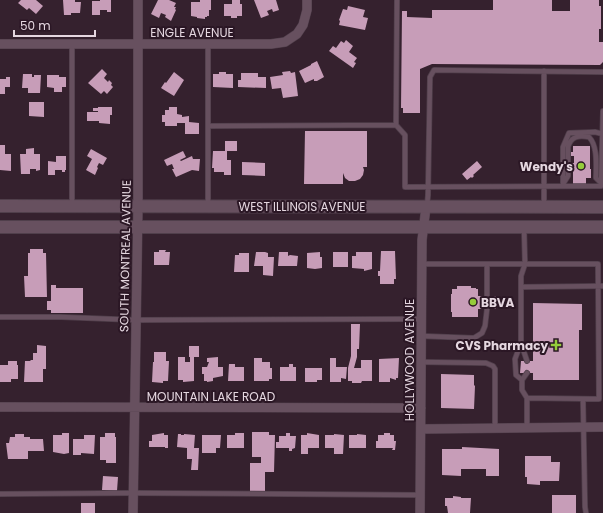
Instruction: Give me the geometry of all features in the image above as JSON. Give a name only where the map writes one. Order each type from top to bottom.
[{"type":"main road","name":"WEST ILLINOIS AVENUE","points":[[0,206],[603,207]]},
{"type":"main road","name":"WEST ILLINOIS AVENUE","points":[[0,227],[603,227]]},
{"type":"street","name":"SOUTH MONTREAL AVENUE","points":[[133,513],[138,227],[138,0]]},
{"type":"street","name":"ENGLE AVENUE","points":[[0,44],[271,44],[285,42],[297,34],[303,25],[307,10],[307,0]]},
{"type":"street","name":"HOLLYWOOD AVENUE","points":[[420,513],[422,240],[426,207]]},
{"type":"street","name":"MOUNTAIN LAKE ROAD","points":[[0,407],[421,408]]},
{"type":"street","points":[[421,430],[603,427]]},
{"type":"lane","points":[[396,125],[397,0]]},
{"type":"lane","points":[[72,44],[72,206]]},
{"type":"lane","points":[[208,44],[208,206]]},
{"type":"lane","points":[[426,207],[428,195],[430,76],[434,70],[603,72]]},
{"type":"lane","points":[[544,72],[544,207]]},
{"type":"lane","points":[[601,184],[603,111]]},
{"type":"lane","points":[[208,126],[396,125],[405,134],[405,187],[601,184]]},
{"type":"lane","points":[[563,185],[563,147],[569,133],[595,132],[603,134]]},
{"type":"lane","points":[[563,185],[568,176],[569,142],[576,136],[589,137],[594,144],[596,178],[601,184]]},
{"type":"lane","points":[[524,227],[525,264],[521,276],[521,343],[527,361]]},
{"type":"lane","points":[[422,264],[598,264],[597,286],[601,353],[599,399],[527,398]]},
{"type":"lane","points":[[487,264],[487,296]]},
{"type":"lane","points":[[521,287],[603,286]]},
{"type":"lane","points":[[422,336],[474,338],[482,333],[485,326],[487,309]]},
{"type":"lane","points":[[0,317],[61,317],[136,320],[422,319]]},
{"type":"lane","points":[[521,343],[515,359],[516,375],[522,380]]},
{"type":"lane","points":[[421,362],[486,363],[493,366],[495,369],[495,429]]},
{"type":"lane","points":[[527,373],[522,380],[522,390],[527,398],[527,428]]},
{"type":"lane","points":[[583,399],[586,513]]},
{"type":"lane","points":[[0,494],[134,493],[420,495]]},
{"type":"building","points":[[21,0],[36,0],[43,6],[36,14],[29,8],[27,10],[18,3]]},
{"type":"building","points":[[63,0],[75,0],[75,2],[81,2],[80,13],[64,15]]},
{"type":"building","points":[[111,0],[111,12],[107,12],[107,10],[100,10],[100,15],[92,15],[92,1]]},
{"type":"building","points":[[158,0],[169,0],[176,3],[174,7],[176,7],[176,10],[171,21],[165,17],[166,15],[161,13],[159,18],[151,14]]},
{"type":"building","points":[[200,0],[211,0],[211,10],[209,10],[209,16],[205,17],[205,19],[191,16],[191,2],[200,2]]},
{"type":"building","points":[[232,0],[240,0],[240,4],[242,4],[242,16],[231,18],[231,16],[224,16],[224,4],[232,4]]},
{"type":"building","points":[[254,0],[276,0],[279,10],[273,12],[272,9],[267,11],[269,15],[261,18]]},
{"type":"building","points":[[493,0],[552,0],[552,11],[570,11],[570,0],[599,0],[599,6],[601,6],[601,29],[599,29],[599,42],[603,42],[603,62],[600,65],[432,64],[420,69],[420,113],[403,113],[403,108],[401,108],[402,11],[407,11],[407,17],[432,18],[432,10],[493,10]]},
{"type":"building","points":[[348,6],[365,10],[363,17],[368,18],[365,30],[339,25],[339,20],[343,9],[347,10]]},
{"type":"building","points":[[346,40],[353,46],[349,52],[357,58],[354,62],[356,63],[353,68],[329,51],[333,46],[336,48],[341,41],[344,43]]},
{"type":"building","points":[[317,61],[324,77],[317,81],[314,81],[314,79],[305,83],[299,71]]},
{"type":"building","points":[[102,69],[107,74],[104,78],[108,82],[109,80],[112,83],[111,85],[113,87],[107,94],[104,91],[101,94],[88,83]]},
{"type":"building","points":[[290,71],[291,73],[295,72],[298,96],[283,98],[281,88],[272,89],[270,77],[283,75],[282,72]]},
{"type":"building","points":[[174,72],[184,80],[174,96],[161,88]]},
{"type":"building","points":[[219,72],[233,74],[233,88],[213,87],[213,74],[219,74]]},
{"type":"building","points":[[241,73],[258,73],[258,77],[266,77],[266,88],[238,87],[238,80],[241,80]]},
{"type":"building","points":[[23,74],[32,74],[32,77],[34,77],[34,75],[41,75],[40,93],[28,93],[28,88],[22,88]]},
{"type":"building","points":[[47,75],[59,75],[59,77],[66,77],[66,87],[62,87],[62,92],[54,92],[54,88],[47,87]]},
{"type":"building","points":[[6,77],[10,77],[10,87],[5,87],[5,94],[0,94],[0,79],[6,79]]},
{"type":"building","points":[[29,102],[44,102],[44,117],[29,116]]},
{"type":"building","points":[[112,107],[110,124],[99,123],[99,121],[87,121],[87,112],[98,112],[93,111],[93,108]]},
{"type":"building","points":[[169,107],[177,107],[177,114],[182,115],[182,117],[189,116],[189,122],[199,123],[199,134],[185,134],[185,123],[177,123],[177,126],[165,126],[165,122],[162,122],[162,115],[165,115],[165,110],[169,110]]},
{"type":"building","points":[[305,131],[367,131],[367,167],[363,167],[363,175],[360,179],[349,181],[345,178],[343,173],[343,184],[304,184]]},
{"type":"building","points":[[225,141],[237,141],[237,151],[227,151],[227,160],[231,160],[231,175],[224,175],[224,172],[214,172],[214,168],[212,168],[213,151],[225,151]]},
{"type":"building","points":[[0,145],[5,145],[5,154],[11,154],[11,171],[0,170]]},
{"type":"building","name":"Wendy's","points":[[573,146],[590,146],[591,178],[586,178],[586,185],[573,185],[572,163],[574,163],[574,156],[571,156],[571,152],[573,152]]},
{"type":"building","points":[[34,148],[34,154],[40,154],[40,170],[36,171],[36,169],[30,169],[30,174],[21,174],[20,154],[26,154],[26,149]]},
{"type":"building","points":[[91,149],[107,158],[103,165],[99,163],[95,175],[86,170],[92,159],[87,156]]},
{"type":"building","points":[[183,151],[186,157],[180,160],[181,161],[192,156],[193,159],[200,159],[199,171],[192,170],[176,177],[172,169],[174,169],[172,164],[167,166],[164,160]]},
{"type":"building","points":[[56,156],[66,156],[66,170],[65,172],[62,172],[62,170],[55,170],[55,175],[48,175],[48,161],[56,162]]},
{"type":"building","points":[[477,161],[482,167],[473,175],[474,176],[472,178],[471,177],[467,180],[462,174]]},
{"type":"building","points":[[242,162],[265,163],[265,176],[242,175]]},
{"type":"building","points":[[30,249],[43,249],[43,253],[46,253],[47,297],[25,297],[24,276],[28,276],[28,253],[30,253]]},
{"type":"building","points":[[159,250],[166,250],[165,252],[170,252],[169,265],[154,265],[154,252],[159,252]]},
{"type":"building","points":[[381,251],[395,251],[396,279],[394,279],[394,284],[380,284],[380,276],[378,276],[378,271],[380,271]]},
{"type":"building","points":[[256,252],[265,252],[268,253],[268,257],[274,257],[273,276],[263,275],[263,266],[254,266]]},
{"type":"building","points":[[279,252],[288,252],[288,256],[298,256],[297,266],[278,266]]},
{"type":"building","points":[[320,252],[320,257],[322,257],[322,268],[307,268],[307,253]]},
{"type":"building","points":[[333,252],[348,252],[348,267],[333,267]]},
{"type":"building","points":[[356,252],[372,252],[372,269],[364,271],[364,269],[352,268],[352,256],[356,256]]},
{"type":"building","points":[[239,253],[249,253],[249,272],[234,272],[235,255],[239,255]]},
{"type":"building","points":[[51,285],[56,285],[56,288],[83,288],[83,313],[51,313],[51,310],[47,310],[47,301],[51,301]]},
{"type":"building","name":"BBVA","points":[[457,286],[471,286],[471,288],[476,288],[478,289],[478,296],[496,296],[496,309],[478,309],[478,317],[452,317],[451,294],[452,289],[457,289]]},
{"type":"building","name":"CVS Pharmacy","points":[[533,303],[582,304],[582,330],[579,330],[579,380],[533,380],[533,373],[520,373],[521,361],[533,361]]},
{"type":"building","points":[[351,324],[360,324],[359,349],[357,349],[357,357],[354,368],[361,368],[361,360],[372,360],[372,381],[352,383],[352,381],[348,381],[348,368],[351,356]]},
{"type":"building","points":[[37,345],[46,346],[46,369],[43,369],[43,382],[24,382],[25,361],[33,360],[33,353],[37,353]]},
{"type":"building","points":[[189,346],[199,346],[199,357],[194,357],[194,381],[183,382],[183,380],[178,380],[178,357],[185,357],[185,362],[190,362]]},
{"type":"building","points":[[154,352],[166,352],[166,361],[169,361],[168,381],[163,381],[163,383],[152,382]]},
{"type":"building","points":[[218,357],[218,367],[223,367],[223,376],[213,378],[213,381],[204,381],[202,367],[207,367],[209,362],[207,362],[207,358]]},
{"type":"building","points":[[254,358],[262,358],[262,362],[270,362],[270,368],[272,368],[272,379],[269,379],[269,381],[254,381]]},
{"type":"building","points":[[330,358],[336,358],[336,367],[347,367],[346,379],[341,378],[341,382],[330,382]]},
{"type":"building","points":[[399,358],[398,378],[396,378],[396,380],[390,378],[390,382],[379,382],[379,359]]},
{"type":"building","points":[[8,361],[17,361],[18,379],[11,379],[11,382],[0,382],[0,365],[8,365]]},
{"type":"building","points":[[229,364],[235,364],[235,367],[244,367],[244,381],[228,381]]},
{"type":"building","points":[[289,364],[293,364],[293,367],[296,367],[296,381],[280,381],[280,367],[289,367]]},
{"type":"building","points":[[305,368],[322,368],[322,380],[317,380],[317,382],[305,382]]},
{"type":"building","points":[[441,374],[474,375],[474,409],[441,408]]},
{"type":"building","points":[[252,432],[269,432],[269,435],[275,435],[274,472],[265,472],[265,491],[250,491],[250,463],[261,463],[261,457],[252,457]]},
{"type":"building","points":[[62,433],[69,433],[69,453],[64,454],[53,452],[53,435],[62,435]]},
{"type":"building","points":[[105,433],[115,433],[116,463],[106,463],[106,460],[100,460],[100,437],[105,437]]},
{"type":"building","points":[[164,433],[164,435],[168,435],[168,448],[149,447],[149,441],[152,441],[152,435]]},
{"type":"building","points":[[235,433],[244,433],[244,448],[227,448],[227,435],[235,435]]},
{"type":"building","points":[[286,433],[290,433],[290,436],[296,436],[295,448],[292,449],[292,451],[289,451],[289,448],[276,448],[276,442],[279,442],[279,436],[286,436]]},
{"type":"building","points":[[307,433],[319,435],[319,448],[308,448],[308,454],[301,454],[301,435],[307,435]]},
{"type":"building","points":[[384,433],[394,435],[394,441],[396,441],[395,450],[392,450],[393,448],[376,448],[378,435],[384,435]]},
{"type":"building","points":[[15,434],[24,434],[24,437],[30,437],[30,439],[43,439],[44,451],[28,451],[28,459],[8,459],[6,443],[9,443],[10,437],[15,437]]},
{"type":"building","points":[[178,434],[195,435],[194,448],[199,448],[198,470],[191,470],[192,459],[187,459],[187,448],[177,447]]},
{"type":"building","points":[[84,435],[95,435],[94,454],[81,453],[81,455],[73,455],[73,439],[84,439]]},
{"type":"building","points":[[202,435],[221,435],[220,448],[216,448],[216,453],[202,453]]},
{"type":"building","points":[[325,435],[344,435],[343,454],[334,454],[334,448],[325,448]]},
{"type":"building","points":[[349,435],[366,435],[366,448],[349,448]]},
{"type":"building","points":[[462,447],[499,449],[499,476],[486,476],[486,469],[461,469],[461,476],[442,475],[442,449],[462,449]]},
{"type":"building","points":[[525,456],[551,456],[551,462],[560,462],[559,481],[540,481],[540,485],[527,484],[527,477],[525,477]]},
{"type":"building","points":[[103,476],[118,477],[117,491],[102,490]]},
{"type":"building","points":[[552,495],[576,495],[576,513],[552,513]]},
{"type":"building","points":[[453,496],[471,498],[470,513],[448,513],[447,506],[445,506],[445,498],[453,498]]},
{"type":"building","points":[[81,503],[95,503],[95,513],[81,513]]},
{"type":"place","name":"Wendy's","points":[[581,166]]},
{"type":"place","name":"BBVA","points":[[473,302]]},
{"type":"place","name":"CVS Pharmacy","points":[[556,345]]}]
